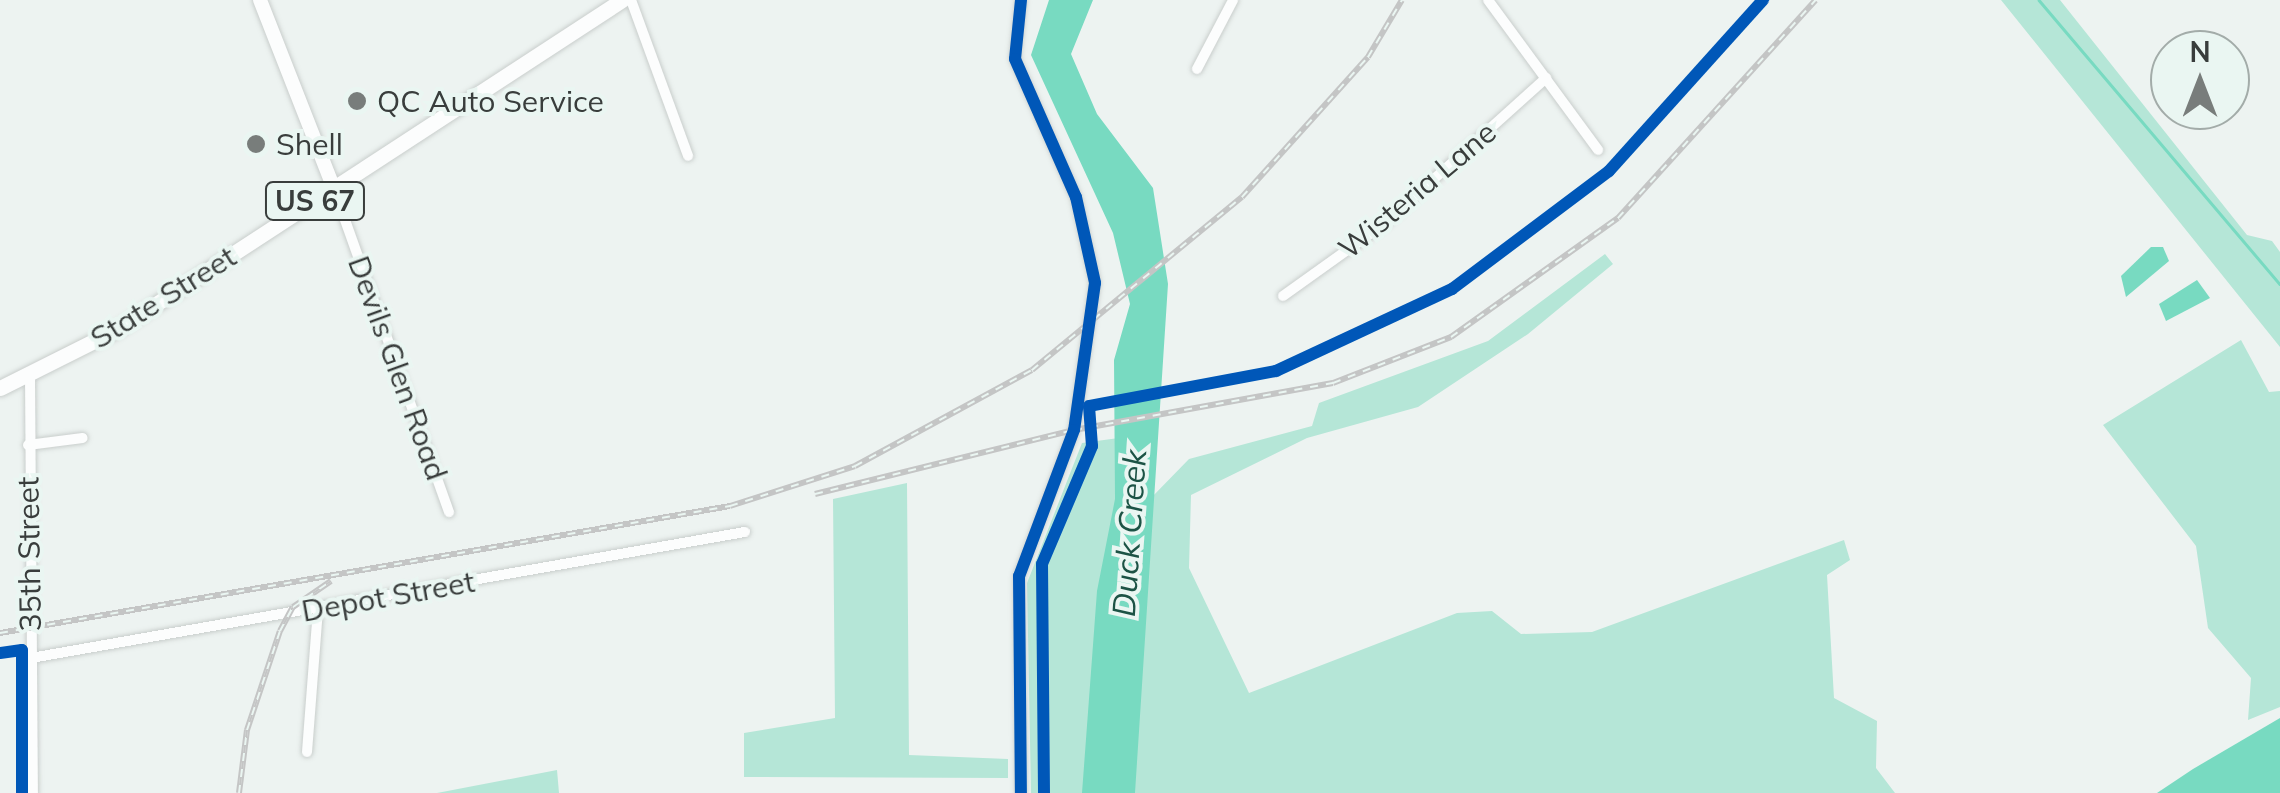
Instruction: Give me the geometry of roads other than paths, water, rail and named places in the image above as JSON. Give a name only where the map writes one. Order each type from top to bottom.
[{"type":"main road","name":"Devils Glen Road","points":[[260,0],[334,189]]},
{"type":"main road","name":"State Street","points":[[0,388],[30,374],[334,189],[622,0]]},
{"type":"street","points":[[631,0],[688,156]]},
{"type":"street","points":[[1020,0],[1014,60],[1076,197],[1095,283],[1074,430],[1021,565],[1021,793]]},
{"type":"street","points":[[1197,69],[1233,0]]},
{"type":"street","points":[[1488,0],[1598,150]]},
{"type":"street","name":"Wisteria Lane","points":[[1283,296],[1385,224],[1546,78]]},
{"type":"street","name":"Devils Glen Road","points":[[334,189],[449,512]]},
{"type":"street","name":"35th Street","points":[[30,374],[32,793]]},
{"type":"street","points":[[28,445],[83,438]]},
{"type":"street","name":"Depot Street","points":[[31,658],[745,532]]},
{"type":"street","points":[[306,752],[318,608]]},
{"type":"water","name":"Duck Creek","points":[[1049,0],[1093,0],[1071,54],[1097,114],[1153,188],[1168,284],[1135,793],[1082,793],[1097,591],[1115,499],[1114,360],[1130,304],[1113,233],[1031,55]]},
{"type":"water","points":[[2151,247],[2163,247],[2169,261],[2126,297],[2121,276]]},
{"type":"water","points":[[2197,280],[2210,298],[2166,321],[2159,304]]},
{"type":"water","points":[[2280,718],[2280,793],[2157,793],[2193,769]]},
{"type":"waterway","points":[[2039,0],[2280,284]]},
{"type":"railway","points":[[0,633],[730,506],[855,466],[1032,370],[1242,197],[1368,57],[1402,0]]},
{"type":"railway","points":[[815,494],[1074,430],[1333,383],[1451,337],[1618,218],[1816,0]]},
{"type":"railway","points":[[239,793],[247,730],[280,631],[293,607],[331,581]]},
{"type":"place","name":"QC Auto Service","points":[[357,101]]},
{"type":"place","name":"Shell","points":[[256,144]]}]
